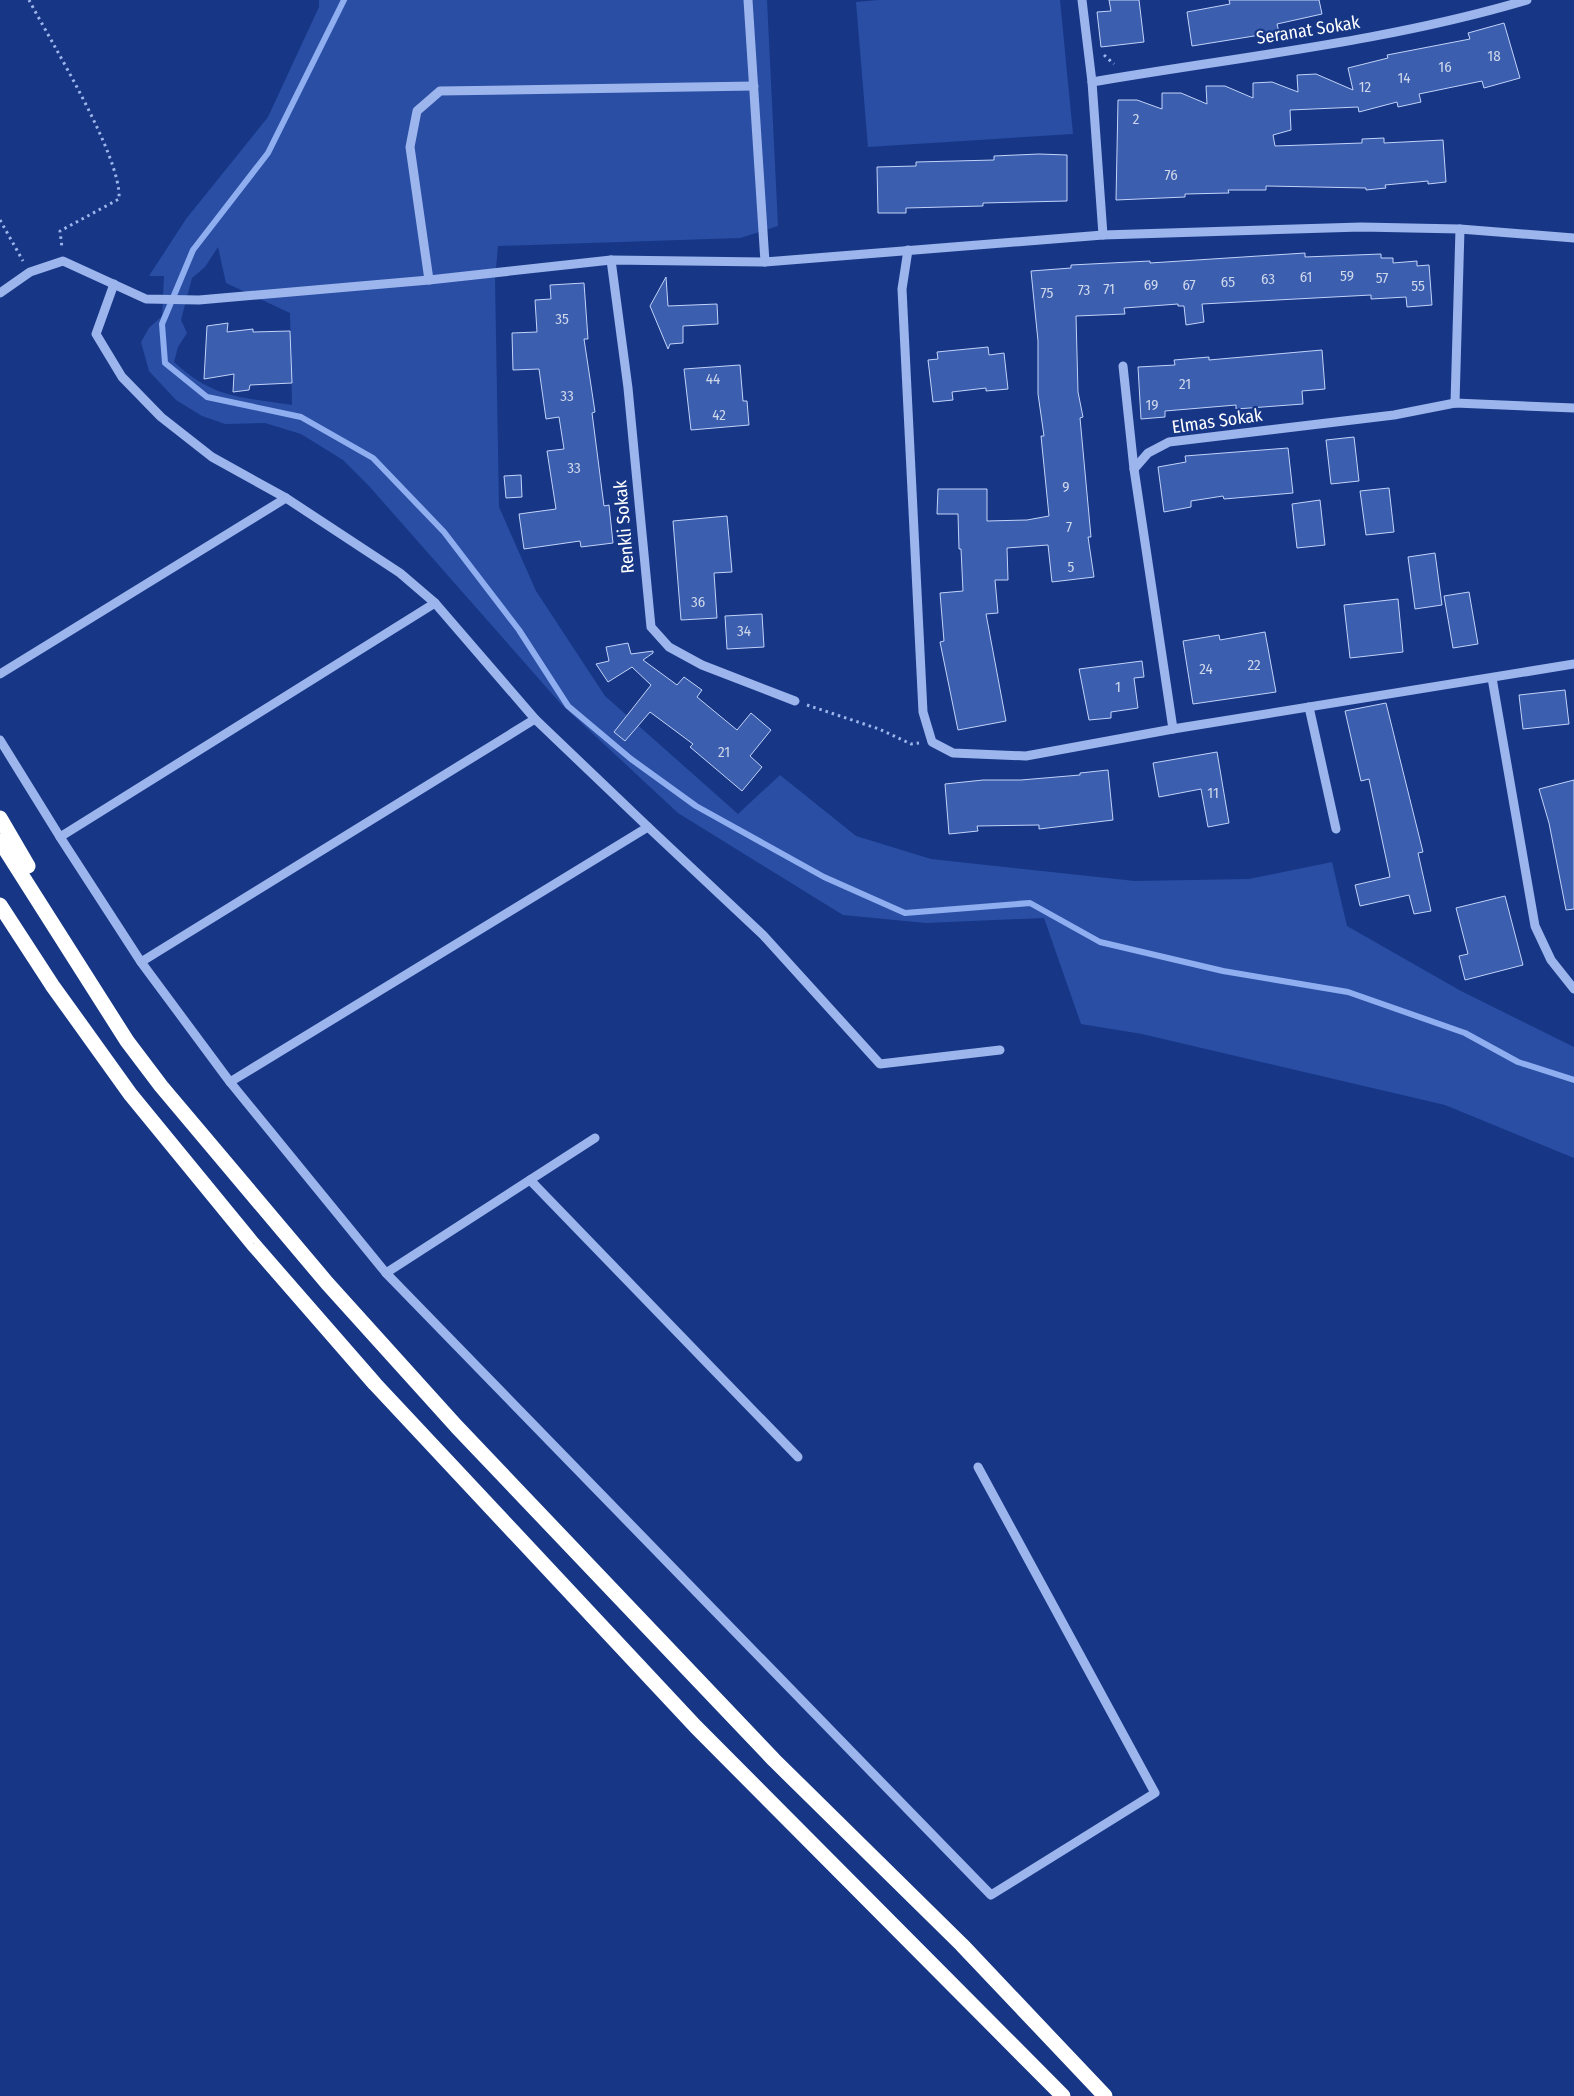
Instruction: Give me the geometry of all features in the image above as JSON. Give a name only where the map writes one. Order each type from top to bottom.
[{"type":"highway","points":[[0,818],[127,1041]]},
{"type":"highway","points":[[0,840],[127,1041],[161,1086],[326,1283],[457,1426],[774,1760],[962,1945],[1105,2096]]},
{"type":"highway","points":[[0,905],[52,985],[132,1095],[240,1229],[375,1384],[696,1727],[1063,2096]]},
{"type":"street","points":[[748,0],[765,262]]},
{"type":"street","points":[[1082,0],[1092,82],[1103,235]]},
{"type":"street","name":"Seranat Sokak","points":[[1092,82],[1356,40],[1485,13],[1528,0]]},
{"type":"street","points":[[429,280],[410,147],[417,110],[440,91],[754,86]]},
{"type":"street","points":[[0,293],[30,272],[63,261],[146,299],[199,300],[429,280],[611,260],[765,262],[1103,235],[1361,227],[1460,230],[1574,238]]},
{"type":"street","points":[[1455,403],[1460,230]]},
{"type":"street","points":[[908,250],[902,289],[923,712],[932,742],[954,753],[1026,756],[1173,729],[1574,664]]},
{"type":"street","name":"Renkli Sokak","points":[[611,260],[628,388],[651,627],[669,647],[702,665],[795,701]]},
{"type":"street","points":[[114,284],[96,334],[122,377],[162,417],[212,457],[286,498],[400,573],[435,603],[535,719],[763,935],[880,1064],[1000,1050]]},
{"type":"street","points":[[1123,366],[1134,469],[1173,729]]},
{"type":"street","name":"Elmas Sokak","points":[[1134,469],[1148,453],[1169,442],[1394,415],[1455,403],[1574,408]]},
{"type":"street","points":[[0,674],[286,498]]},
{"type":"street","points":[[60,837],[435,603]]},
{"type":"street","points":[[1492,678],[1534,926],[1551,960],[1574,989]]},
{"type":"street","points":[[1308,707],[1336,829]]},
{"type":"street","points":[[141,962],[535,719]]},
{"type":"street","points":[[0,740],[141,962],[230,1082],[386,1273],[991,1895],[1155,1793],[978,1468]]},
{"type":"street","points":[[230,1082],[648,827]]},
{"type":"street","points":[[386,1273],[595,1138]]},
{"type":"street","points":[[530,1180],[798,1457]]},
{"type":"path","points":[[29,0],[96,127],[120,186],[119,199],[60,231],[63,261]]},
{"type":"path","points":[[1103,53],[1110,61],[1120,65]]},
{"type":"path","points":[[0,220],[30,272]]},
{"type":"path","points":[[795,701],[879,729],[911,744],[932,742]]},
{"type":"shaded area","points":[[319,0],[767,0],[778,226],[740,238],[498,246],[495,279],[499,507],[536,591],[605,696],[738,814],[780,775],[856,836],[931,859],[1135,881],[1249,879],[1332,862],[1347,926],[1461,991],[1574,1047],[1574,1158],[1445,1105],[1142,1034],[1081,1024],[1044,918],[926,923],[843,915],[678,813],[561,704],[369,486],[343,460],[301,434],[265,423],[225,424],[202,416],[176,400],[149,371],[141,342],[149,328],[162,316],[164,276],[149,276],[186,219],[268,117],[319,7]],"holes":[[[218,247],[226,283],[290,313],[292,405],[243,398],[215,390],[188,374],[174,362],[178,347],[187,333],[181,320],[192,278],[205,267]]]},
{"type":"shaded area","points":[[878,0],[1060,0],[1073,134],[868,147],[856,2]]},
{"type":"building","points":[[1109,0],[1139,0],[1144,42],[1101,47],[1097,12],[1111,11]]},
{"type":"building","points":[[1229,0],[1319,0],[1322,14],[1277,24],[1279,32],[1192,46],[1187,12],[1230,4]]},
{"type":"building","points":[[1504,23],[1520,78],[1484,88],[1482,81],[1419,94],[1421,102],[1398,107],[1397,102],[1359,112],[1358,107],[1290,110],[1291,130],[1273,135],[1275,146],[1362,143],[1362,139],[1384,138],[1384,143],[1443,140],[1446,182],[1428,184],[1428,181],[1385,185],[1386,188],[1366,190],[1366,188],[1266,186],[1266,190],[1228,190],[1229,193],[1185,194],[1185,197],[1116,200],[1118,100],[1137,100],[1162,109],[1162,93],[1181,93],[1207,104],[1206,86],[1225,86],[1253,98],[1253,83],[1272,82],[1298,92],[1297,75],[1316,74],[1353,90],[1348,68],[1388,58],[1387,55],[1470,39],[1468,33]]},
{"type":"building","points":[[1067,155],[1067,201],[983,203],[983,206],[906,208],[906,213],[878,213],[877,167],[916,166],[916,162],[994,160],[994,156]]},
{"type":"building","points":[[1305,253],[1305,257],[1381,254],[1381,258],[1393,258],[1393,263],[1417,261],[1417,266],[1429,265],[1432,305],[1407,307],[1406,297],[1371,299],[1371,295],[1202,304],[1204,322],[1186,325],[1184,306],[1178,306],[1178,304],[1124,308],[1125,314],[1076,316],[1078,392],[1083,417],[1080,418],[1091,537],[1088,537],[1094,577],[1052,582],[1048,545],[1007,548],[1008,580],[995,580],[998,613],[986,614],[1006,721],[958,730],[940,642],[944,641],[940,593],[963,591],[961,549],[959,549],[958,514],[937,514],[938,489],[987,489],[987,521],[1027,520],[1049,516],[1041,436],[1044,436],[1038,394],[1038,341],[1031,271],[1071,268],[1071,265],[1150,261],[1150,263]]},
{"type":"building","points":[[666,277],[668,306],[717,304],[718,324],[683,326],[683,343],[670,344],[668,349],[650,306]]},
{"type":"building","points":[[584,283],[588,339],[584,339],[595,412],[592,413],[604,506],[609,505],[613,543],[581,547],[580,541],[524,549],[519,514],[556,509],[547,451],[564,449],[559,417],[546,419],[539,369],[513,370],[512,333],[537,332],[535,300],[551,299],[550,285]]},
{"type":"building","points":[[228,323],[227,332],[253,329],[253,332],[290,331],[292,383],[250,385],[249,390],[233,392],[234,374],[204,379],[207,326]]},
{"type":"building","points":[[988,347],[989,355],[1004,353],[1008,389],[986,391],[986,388],[952,392],[953,400],[933,402],[928,360],[938,359],[937,352]]},
{"type":"building","points":[[1322,350],[1325,389],[1302,391],[1303,404],[1236,409],[1236,405],[1165,411],[1165,417],[1141,419],[1138,367],[1175,365],[1174,360],[1209,357],[1209,360]]},
{"type":"building","points":[[740,365],[743,401],[747,401],[749,425],[691,430],[684,369]]},
{"type":"building","points":[[1354,437],[1359,481],[1331,484],[1326,440]]},
{"type":"building","points":[[1288,448],[1293,493],[1224,499],[1223,496],[1191,501],[1191,507],[1164,512],[1158,467],[1186,462],[1185,456]]},
{"type":"building","points":[[521,475],[522,497],[506,498],[504,476]]},
{"type":"building","points":[[1389,488],[1394,532],[1366,535],[1360,491]]},
{"type":"building","points":[[1320,500],[1325,545],[1297,548],[1292,504]]},
{"type":"building","points":[[727,516],[732,572],[714,573],[717,618],[681,620],[673,521]]},
{"type":"building","points":[[1435,553],[1442,605],[1415,609],[1408,557]]},
{"type":"building","points":[[1469,592],[1478,644],[1453,648],[1444,596]]},
{"type":"building","points":[[1398,599],[1403,652],[1350,658],[1344,605]]},
{"type":"building","points":[[762,614],[764,647],[727,649],[725,616]]},
{"type":"building","points":[[1265,632],[1276,692],[1193,704],[1183,641],[1219,635],[1220,640]]},
{"type":"building","points":[[628,643],[631,654],[653,651],[643,660],[677,685],[684,677],[702,690],[697,697],[737,730],[751,713],[771,730],[750,756],[762,767],[742,791],[690,747],[693,744],[650,712],[625,741],[614,732],[651,685],[632,667],[608,682],[596,664],[609,661],[606,647]]},
{"type":"building","points":[[1142,661],[1144,677],[1134,678],[1138,708],[1111,712],[1111,718],[1089,720],[1079,669]]},
{"type":"building","points":[[1565,690],[1569,724],[1523,729],[1519,695]]},
{"type":"building","points":[[1386,703],[1423,852],[1418,853],[1431,911],[1414,914],[1409,895],[1360,906],[1355,885],[1390,877],[1369,779],[1361,781],[1345,711]]},
{"type":"building","points":[[1217,752],[1229,823],[1208,827],[1201,789],[1159,797],[1153,763]]},
{"type":"building","points":[[1108,770],[1113,820],[1039,829],[1039,825],[977,826],[978,831],[949,834],[945,784],[1080,775],[1080,773]]},
{"type":"building","points":[[1574,780],[1574,909],[1566,910],[1549,823],[1539,789]]},
{"type":"building","points":[[1505,896],[1523,965],[1465,980],[1459,956],[1468,954],[1456,908]]},
{"type":"waterway","points":[[344,0],[268,153],[193,250],[162,324],[165,363],[207,397],[301,417],[373,458],[444,532],[519,630],[568,706],[631,759],[696,806],[824,877],[905,913],[1030,903],[1100,942],[1223,971],[1348,992],[1465,1033],[1518,1062],[1574,1080]]}]
